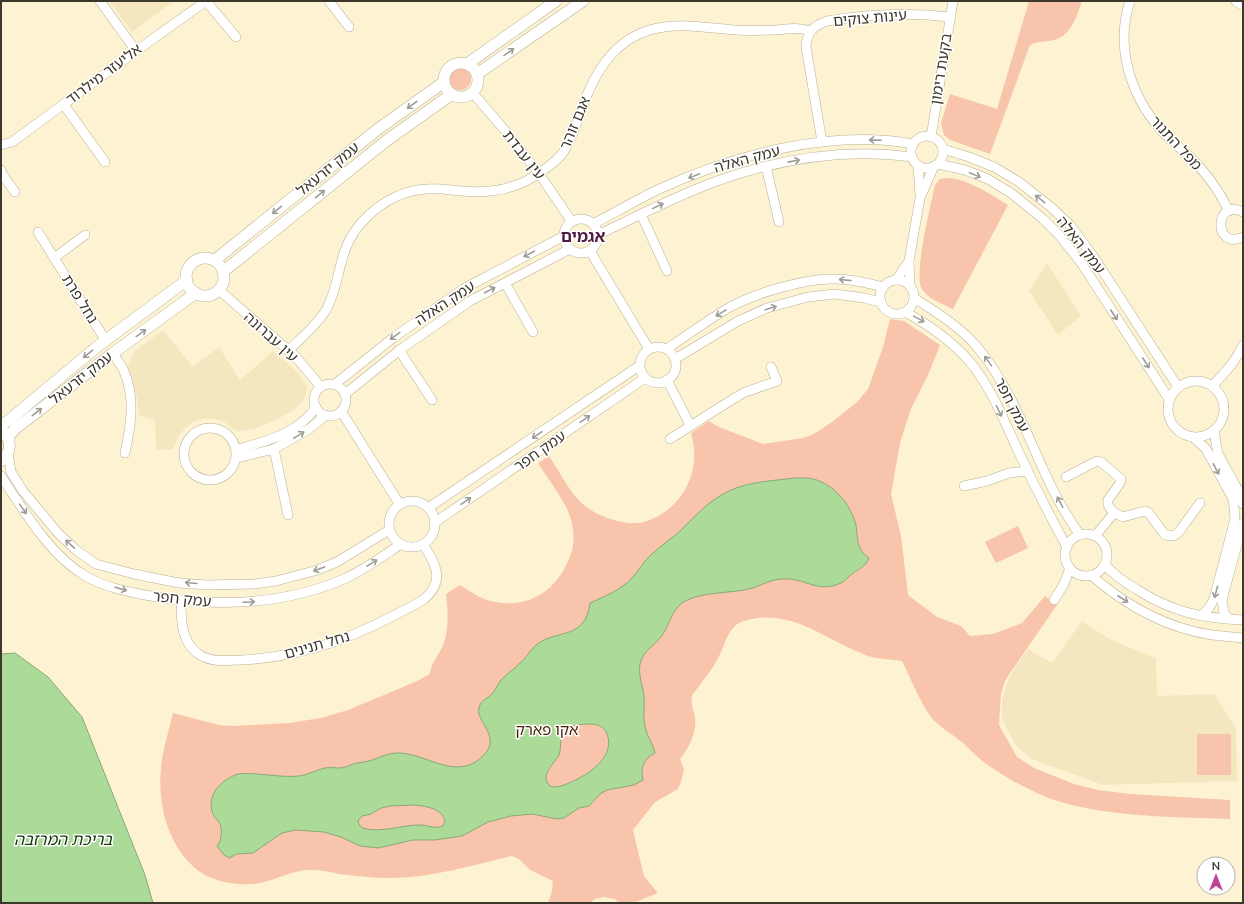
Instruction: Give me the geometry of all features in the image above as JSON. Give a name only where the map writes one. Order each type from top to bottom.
[{"type":"main road","points":[[467,64],[556,1]]},
{"type":"main road","points":[[477,74],[583,1]]},
{"type":"main road","points":[[1236,1],[1243,4]]},
{"type":"main road","points":[[459,63],[467,64],[472,67],[477,74],[477,84],[472,92],[462,97],[452,94],[447,90],[444,82],[446,72],[451,66],[459,63]]},
{"type":"main road","name":"עמק יזרעאל","points":[[214,260],[378,129],[444,82]]},
{"type":"main road","name":"עמק יזרעאל","points":[[224,271],[386,141],[452,94]]},
{"type":"main road","points":[[204,258],[214,260],[224,271],[224,281],[219,290],[206,296],[196,293],[191,289],[187,280],[188,270],[194,262],[204,258]]},
{"type":"main road","name":"עמק יזרעאל","points":[[1,425],[8,421],[106,340],[187,280]]},
{"type":"main road","name":"עמק יזרעאל","points":[[4,433],[15,429],[113,353],[196,293]]},
{"type":"main road","points":[[4,433],[10,445],[4,457]]},
{"type":"street","points":[[100,1],[136,51]]},
{"type":"street","points":[[206,1],[236,37]]},
{"type":"street","name":"אליעזר מילרוד","points":[[1,145],[12,142],[206,1]]},
{"type":"street","points":[[329,1],[349,27]]},
{"type":"street","name":"בקעת רימון","points":[[931,136],[953,1]]},
{"type":"street","name":"מפל התנור","points":[[1130,1],[1124,33],[1125,58],[1132,84],[1144,107],[1160,130],[1189,156],[1209,179],[1229,211]]},
{"type":"street","name":"עינות צוקים","points":[[810,31],[821,23],[827,21],[875,15],[911,14],[950,17]]},
{"type":"street","name":"אגם זוהר","points":[[288,351],[325,311],[337,284],[342,260],[348,243],[355,230],[368,216],[395,197],[410,192],[426,189],[480,192],[500,190],[527,180],[553,163],[563,153],[573,133],[592,81],[602,65],[614,51],[626,41],[642,32],[675,25],[755,31],[795,28],[810,31]]},
{"type":"street","points":[[810,31],[806,38],[806,46],[822,142]]},
{"type":"street","name":"עין עבדת","points":[[472,92],[538,172],[572,222]]},
{"type":"street","points":[[64,105],[105,162]]},
{"type":"street","points":[[910,286],[909,261],[920,198],[936,165],[942,157],[943,149],[939,141],[931,136],[923,137],[913,144],[911,153],[915,161],[920,198]]},
{"type":"street","name":"עמק האלה","points":[[593,224],[659,190],[713,168],[762,153],[822,142],[857,139],[894,140],[913,144]]},
{"type":"street","name":"עמק האלה","points":[[943,149],[994,167],[1018,182],[1052,208],[1070,225],[1093,256],[1178,387]]},
{"type":"street","name":"עמק האלה","points":[[598,235],[664,202],[718,181],[766,166],[824,156],[857,153],[893,154],[915,161]]},
{"type":"street","points":[[915,161],[924,168],[936,165]]},
{"type":"street","name":"עמק האלה","points":[[936,165],[965,170],[988,179],[1043,219],[1059,235],[1082,264],[1169,399]]},
{"type":"street","points":[[766,166],[779,222]]},
{"type":"street","points":[[1,170],[2,174],[15,192]]},
{"type":"street","points":[[1242,239],[1232,239],[1228,237],[1222,231],[1220,222],[1225,213],[1229,211],[1237,209],[1243,212]]},
{"type":"street","points":[[641,214],[667,271]]},
{"type":"street","points":[[583,220],[593,224],[598,235],[596,244],[590,251],[577,253],[570,249],[564,241],[567,227],[572,222],[583,220]]},
{"type":"street","name":"נחל פרת","points":[[38,232],[106,340]]},
{"type":"street","name":"נחל פרת","points":[[54,258],[85,235]]},
{"type":"street","name":"עמק האלה","points":[[334,384],[393,338],[463,289],[564,236]]},
{"type":"street","name":"עמק האלה","points":[[345,394],[399,350],[470,301],[570,249]]},
{"type":"street","points":[[590,251],[648,349]]},
{"type":"street","points":[[896,280],[909,261]]},
{"type":"street","points":[[667,349],[731,307],[762,294],[805,282],[835,279],[867,282],[884,287]]},
{"type":"street","points":[[896,280],[906,282],[910,286],[914,298],[910,308],[906,312],[901,314],[891,313],[883,306],[881,302],[881,291],[887,283],[896,280]]},
{"type":"street","points":[[505,282],[533,332]]},
{"type":"street","name":"עין עברונה","points":[[219,290],[295,356],[321,387]]},
{"type":"street","points":[[675,359],[738,320],[774,306],[808,298],[835,294],[881,302]]},
{"type":"street","name":"עמק חפר","points":[[914,298],[936,311],[982,352],[1002,382],[1059,501],[1080,535]]},
{"type":"street","name":"עמק חפר","points":[[906,312],[927,324],[953,345],[970,362],[989,390],[1045,508],[1066,547]]},
{"type":"street","points":[[1212,386],[1237,358],[1243,345]]},
{"type":"street","points":[[658,347],[667,349],[671,352],[675,359],[676,364],[674,374],[667,380],[658,383],[648,381],[640,370],[639,366],[641,356],[648,349],[658,347]]},
{"type":"street","points":[[399,350],[432,400]]},
{"type":"street","points":[[113,353],[123,370],[129,387],[132,408],[125,453]]},
{"type":"street","name":"עמק חפר","points":[[428,508],[639,366]]},
{"type":"street","points":[[670,439],[743,393],[777,381],[771,368]]},
{"type":"street","name":"עמק חפר","points":[[434,523],[645,378]]},
{"type":"street","points":[[667,380],[690,425]]},
{"type":"street","points":[[1194,438],[1208,435],[1214,431],[1220,425],[1224,408],[1218,392],[1212,386],[1204,382],[1195,381],[1178,387],[1169,399],[1167,407],[1170,422],[1179,432],[1183,435],[1194,438],[1206,449],[1233,499],[1235,519],[1214,599],[1209,608],[1201,616]]},
{"type":"street","points":[[327,384],[334,384],[339,386],[345,394],[346,403],[341,411],[333,415],[326,415],[321,413],[316,407],[314,399],[315,394],[321,387],[327,384]]},
{"type":"street","points":[[237,454],[274,439],[302,422],[311,415],[316,407]]},
{"type":"street","points":[[341,411],[400,505]]},
{"type":"street","points":[[237,454],[274,448],[309,429],[326,415]]},
{"type":"street","points":[[204,428],[222,430],[234,443],[237,454],[235,464],[230,472],[223,478],[215,480],[205,480],[190,472],[185,464],[183,455],[189,438],[204,428]]},
{"type":"street","points":[[1214,431],[1218,454],[1239,492],[1243,504]]},
{"type":"street","points":[[274,448],[288,515]]},
{"type":"street","name":"עמק חפר","points":[[4,457],[32,502],[57,532],[76,550],[96,564],[134,574],[179,582],[207,585],[254,584],[276,581],[314,571],[337,562],[390,530]]},
{"type":"street","points":[[1008,473],[1022,458]]},
{"type":"street","points":[[1066,477],[1097,461],[1101,462],[1121,479],[1107,504],[1108,507],[1114,513],[1123,517],[1145,511],[1148,512],[1166,535],[1174,536],[1178,533],[1200,503]]},
{"type":"street","points":[[964,486],[987,481],[1008,473],[1027,471]]},
{"type":"street","name":"עמק חפר","points":[[1,476],[14,497],[49,544],[65,560],[87,576],[106,585],[130,592],[206,603],[256,601],[300,594],[345,578],[401,544]]},
{"type":"street","points":[[414,501],[428,508],[434,518],[434,523],[432,535],[423,544],[408,546],[401,544],[392,536],[389,518],[395,508],[407,502],[414,501]]},
{"type":"street","points":[[1095,536],[1114,513]]},
{"type":"street","points":[[1229,619],[1224,613],[1222,600],[1243,523]]},
{"type":"street","points":[[1064,584],[1079,575],[1091,575],[1100,571],[1105,564],[1107,551],[1100,540],[1095,536],[1085,534],[1080,535],[1072,540],[1066,547],[1065,560],[1070,568],[1079,575]]},
{"type":"street","name":"נחל תנינים","points":[[181,600],[182,625],[185,638],[200,655],[212,660],[223,661],[273,658],[297,653],[330,644],[359,633],[395,616],[426,597],[434,587],[437,580],[437,572],[434,562],[423,544]]},
{"type":"street","points":[[1105,564],[1110,571],[1155,601],[1180,611],[1201,616],[1243,620]]},
{"type":"street","points":[[1054,600],[1064,584],[1070,568]]},
{"type":"street","points":[[1091,575],[1121,598],[1148,615],[1178,626],[1205,633],[1243,638]]},
{"type":"shaded area","points":[[109,1],[174,1],[132,32]]},
{"type":"shaded area","points":[[1047,263],[1081,316],[1058,335],[1029,291]]},
{"type":"shaded area","points":[[163,330],[193,367],[219,347],[240,380],[273,351],[295,370],[307,385],[304,399],[294,410],[278,419],[254,429],[236,431],[223,421],[213,419],[203,419],[193,422],[184,429],[177,439],[173,450],[156,449],[155,420],[139,416],[137,398],[128,368],[135,351]]},
{"type":"shaded area","points":[[1082,621],[1111,640],[1156,658],[1157,696],[1214,694],[1236,728],[1237,781],[1103,785],[1034,760],[1017,747],[1002,718],[1002,699],[1009,677],[1028,649],[1052,663]]},
{"type":"green space","points":[[1029,1],[1082,1],[1072,25],[1065,34],[1054,40],[1030,45],[990,154],[950,140],[944,135],[941,123],[950,94],[997,109]]},
{"type":"green space","points":[[460,68],[468,71],[471,79],[468,87],[460,90],[452,87],[449,79],[452,71]]},
{"type":"green space","points":[[947,178],[970,184],[987,192],[1008,205],[953,309],[928,296],[922,289],[920,282],[921,255],[935,185],[940,179]]},
{"type":"green space","name":"אקו פארק","points":[[890,319],[904,321],[940,345],[928,375],[911,409],[900,443],[891,494],[901,536],[908,595],[937,617],[961,626],[970,636],[993,634],[1022,623],[1045,596],[1057,605],[1006,679],[1001,693],[999,725],[1017,757],[1034,768],[1074,784],[1098,790],[1130,794],[1230,800],[1230,819],[1152,816],[1095,810],[1053,800],[1009,779],[989,766],[960,740],[942,728],[931,717],[923,704],[902,661],[868,656],[812,629],[786,620],[758,618],[740,623],[732,629],[714,665],[693,695],[691,701],[695,717],[695,729],[689,745],[680,759],[684,770],[678,789],[655,802],[633,830],[644,876],[658,893],[633,903],[619,903],[615,899],[604,897],[595,899],[589,903],[548,903],[552,891],[553,881],[530,870],[519,859],[512,856],[421,876],[390,878],[339,874],[319,870],[304,870],[266,882],[238,884],[208,877],[192,865],[182,854],[174,842],[168,828],[161,798],[160,784],[164,748],[173,713],[219,725],[234,726],[289,723],[321,718],[348,710],[415,682],[430,674],[432,666],[446,637],[448,618],[446,594],[460,585],[484,599],[496,602],[518,603],[539,596],[556,581],[563,571],[572,549],[574,537],[572,524],[567,508],[538,463],[549,456],[574,494],[594,512],[606,518],[620,522],[641,523],[647,521],[660,515],[671,507],[687,486],[692,474],[694,461],[694,447],[691,433],[709,421],[719,427],[763,444],[803,438],[814,434],[857,402],[868,389],[883,347]]},
{"type":"green space","points":[[1018,526],[1028,548],[996,563],[985,542]]},
{"type":"green space","points":[[1197,734],[1231,734],[1231,775],[1197,775]]},
{"type":"water","points":[[795,478],[807,478],[824,483],[839,494],[845,501],[850,509],[856,525],[860,547],[869,558],[867,562],[844,581],[834,586],[826,587],[812,585],[798,580],[778,579],[745,590],[697,596],[678,606],[663,634],[647,651],[640,664],[640,677],[644,697],[645,726],[655,753],[648,758],[644,764],[642,771],[643,780],[634,785],[607,790],[600,794],[589,806],[579,808],[564,818],[557,819],[532,814],[511,816],[488,822],[462,836],[435,840],[413,840],[378,848],[360,846],[341,837],[324,832],[295,830],[282,833],[253,853],[237,854],[229,858],[224,855],[217,846],[221,838],[221,831],[219,822],[212,813],[212,798],[222,783],[238,774],[299,776],[325,768],[342,768],[394,753],[409,754],[453,767],[474,763],[484,755],[489,748],[490,741],[487,729],[479,713],[480,705],[493,693],[503,678],[523,661],[533,648],[541,642],[567,633],[582,624],[587,616],[590,603],[628,582],[649,557],[716,499],[729,491],[745,485]],"holes":[[[593,724],[602,727],[607,734],[609,743],[607,752],[602,760],[595,768],[578,779],[561,786],[552,787],[549,785],[546,777],[547,773],[559,755],[562,735],[573,726]],[[414,805],[428,807],[437,811],[444,817],[445,822],[443,826],[435,827],[415,825],[369,830],[361,827],[358,821],[362,816],[371,814],[381,808]]]},
{"type":"water","name":"בריכת המרזבה","points":[[15,653],[48,677],[82,717],[145,875],[153,903],[1,903],[1,654]]},
{"type":"district","name":"אגמים","points":[[583,236]]}]
